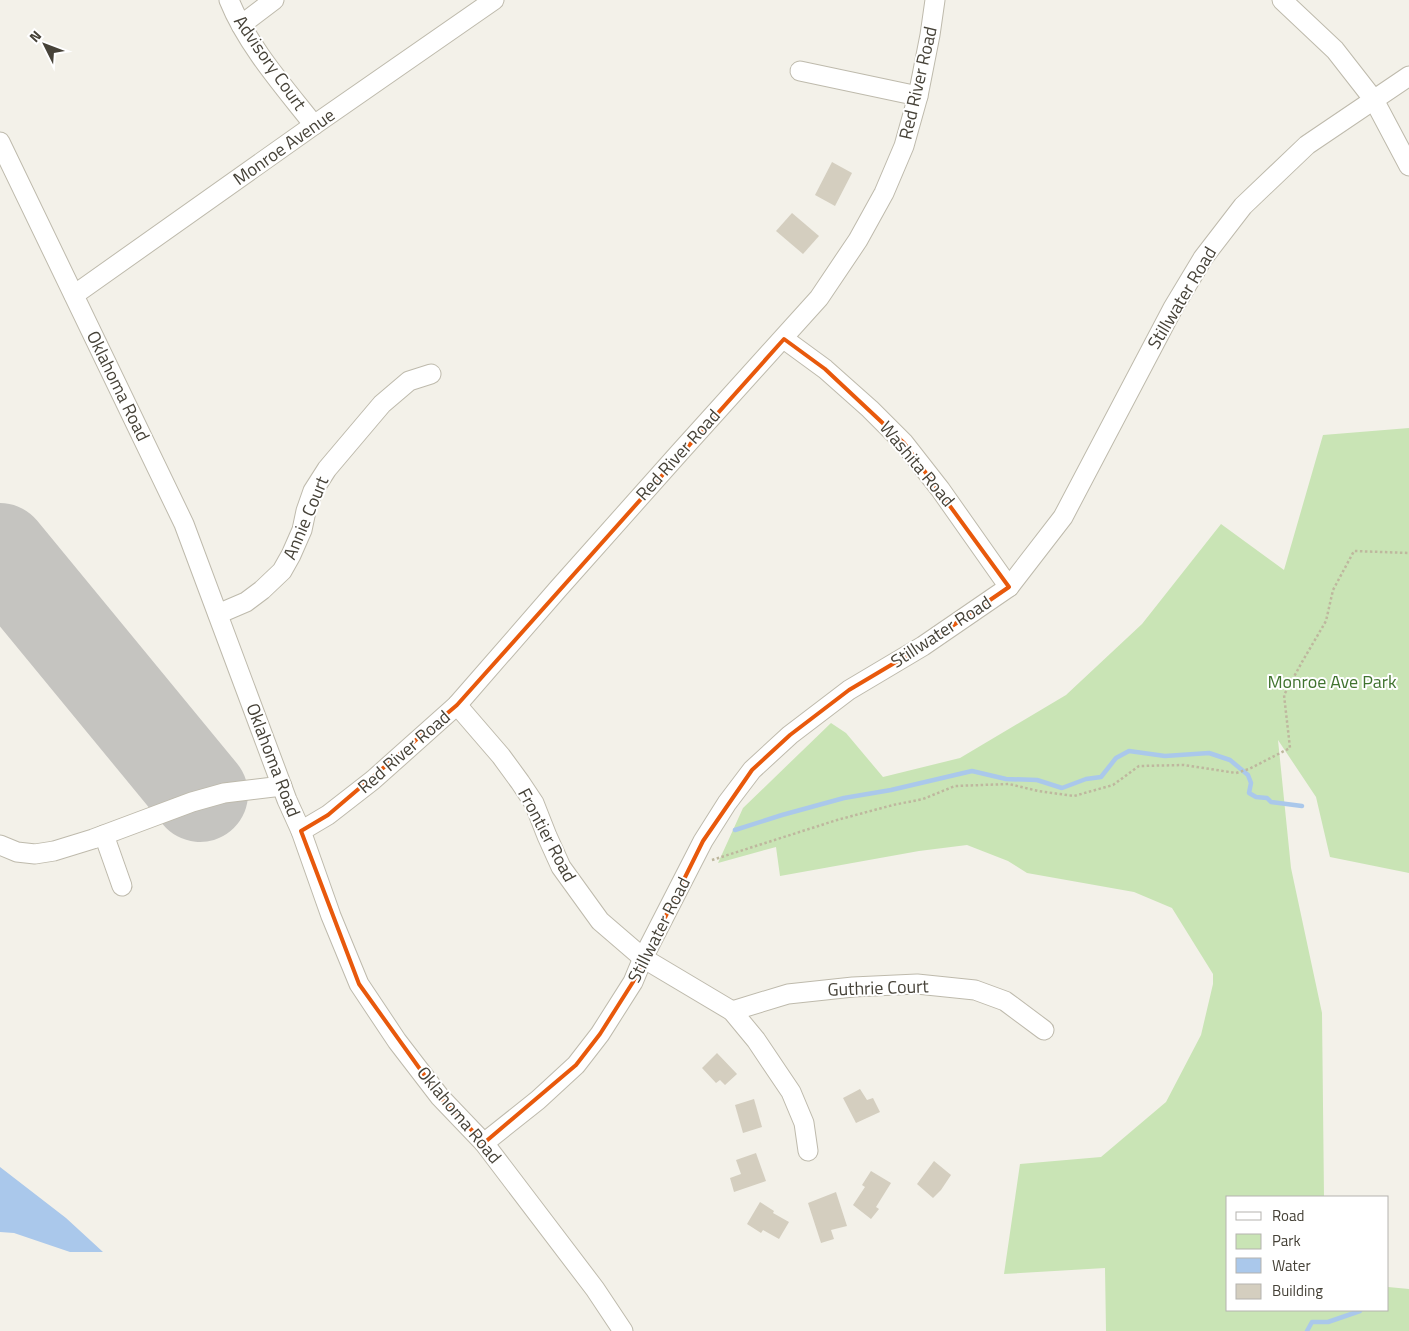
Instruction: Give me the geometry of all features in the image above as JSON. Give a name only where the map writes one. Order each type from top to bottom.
[{"type":"street","name":"Advisory Court","points":[[229,0],[241,25],[283,86],[314,125]]},
{"type":"street","points":[[241,25],[274,0]]},
{"type":"street","name":"Monroe Avenue","points":[[74,295],[494,0]]},
{"type":"street","name":"Red River Road","points":[[301,831],[328,815],[373,780],[457,706],[660,474],[784,339],[819,298],[858,240],[884,193],[904,146],[918,96],[934,0]]},
{"type":"street","points":[[1282,0],[1335,50],[1374,100],[1409,166]]},
{"type":"street","points":[[800,70],[918,96]]},
{"type":"street","name":"Stillwater Road","points":[[484,1143],[538,1100],[576,1065],[600,1034],[633,982],[643,958],[703,841],[752,770],[790,735],[849,690],[923,646],[1009,587],[1063,517],[1173,308],[1209,251],[1243,206],[1307,145],[1409,76]]},
{"type":"street","name":"Oklahoma Road","points":[[0,142],[184,524],[282,786],[301,831],[331,916],[360,984],[397,1041],[440,1097],[484,1143],[595,1289],[623,1331]]},
{"type":"street","name":"Washita Road","points":[[784,339],[826,369],[870,409],[904,444],[940,488],[1009,587]]},
{"type":"street","name":"Annie Court","points":[[218,614],[246,602],[282,571],[292,555],[302,530],[313,491],[326,469],[382,404],[409,381],[431,374]]},
{"type":"street","name":"Frontier Road","points":[[457,706],[501,756],[534,803],[561,867],[600,921],[643,958],[732,1011],[756,1040],[791,1092],[804,1123],[808,1151]]},
{"type":"street","points":[[0,845],[17,852],[35,854],[54,851],[104,835],[192,802],[224,793],[282,786]]},
{"type":"street","points":[[104,835],[122,886]]},
{"type":"street","name":"Guthrie Court","points":[[732,1011],[788,994],[853,987],[917,984],[975,990],[1005,1001],[1044,1030]]},
{"type":"path","points":[[691,866],[838,820],[923,799],[955,786],[1008,784],[1038,791],[1074,796],[1113,785],[1139,766],[1184,765],[1236,773],[1249,769],[1290,748],[1284,695],[1326,620],[1332,590],[1354,551],[1409,553]]},
{"type":"highlighted area","points":[[784,339],[825,369],[904,443],[1009,587],[923,646],[849,690],[790,735],[752,770],[703,841],[633,982],[600,1034],[576,1065],[484,1143],[440,1097],[359,984],[301,831],[328,815],[457,705]]},
{"type":"green space","name":"Monroe Ave Park","points":[[1409,428],[1409,873],[1330,857],[1316,797],[1278,740],[1291,868],[1322,1013],[1324,1196],[1226,1196],[1226,1311],[1389,1311],[1389,1287],[1409,1289],[1409,1331],[1106,1331],[1105,1268],[1004,1274],[1020,1164],[1101,1157],[1166,1102],[1201,1035],[1213,984],[1213,974],[1172,908],[1134,892],[1027,873],[1008,861],[967,845],[919,851],[780,876],[776,847],[718,863],[743,808],[831,723],[846,733],[883,777],[960,758],[1066,695],[1142,624],[1221,524],[1284,570],[1323,435]]},
{"type":"water","points":[[0,1167],[66,1218],[103,1252],[70,1252],[14,1233],[0,1232]]},
{"type":"building","points":[[832,162],[852,173],[835,206],[815,195]]},
{"type":"building","points":[[792,213],[819,236],[803,254],[776,231]]},
{"type":"building","points":[[717,1053],[737,1074],[725,1085],[720,1080],[716,1083],[702,1068]]},
{"type":"building","points":[[860,1089],[867,1100],[873,1098],[880,1112],[856,1123],[843,1098]]},
{"type":"building","points":[[754,1099],[762,1127],[743,1133],[735,1105]]},
{"type":"building","points":[[756,1153],[766,1181],[734,1192],[730,1178],[741,1174],[736,1160]]},
{"type":"building","points":[[934,1161],[951,1175],[933,1198],[917,1184]]},
{"type":"building","points":[[871,1171],[891,1183],[876,1207],[879,1209],[871,1219],[853,1205],[865,1187],[862,1185]]},
{"type":"building","points":[[836,1192],[847,1226],[831,1230],[834,1239],[821,1243],[808,1203]]},
{"type":"building","points":[[760,1202],[774,1211],[773,1213],[789,1222],[779,1239],[763,1230],[761,1233],[747,1224]]},
{"type":"waterway","points":[[735,830],[844,798],[891,790],[972,771],[1006,779],[1037,780],[1062,788],[1086,779],[1101,777],[1116,758],[1129,751],[1165,756],[1209,753],[1230,760],[1248,775],[1251,783],[1249,793],[1256,797],[1267,798],[1271,802],[1302,806]]},
{"type":"waterway","points":[[1307,1331],[1312,1322],[1328,1322],[1360,1311]]},
{"type":"runway","points":[[0,551],[200,794]]}]
